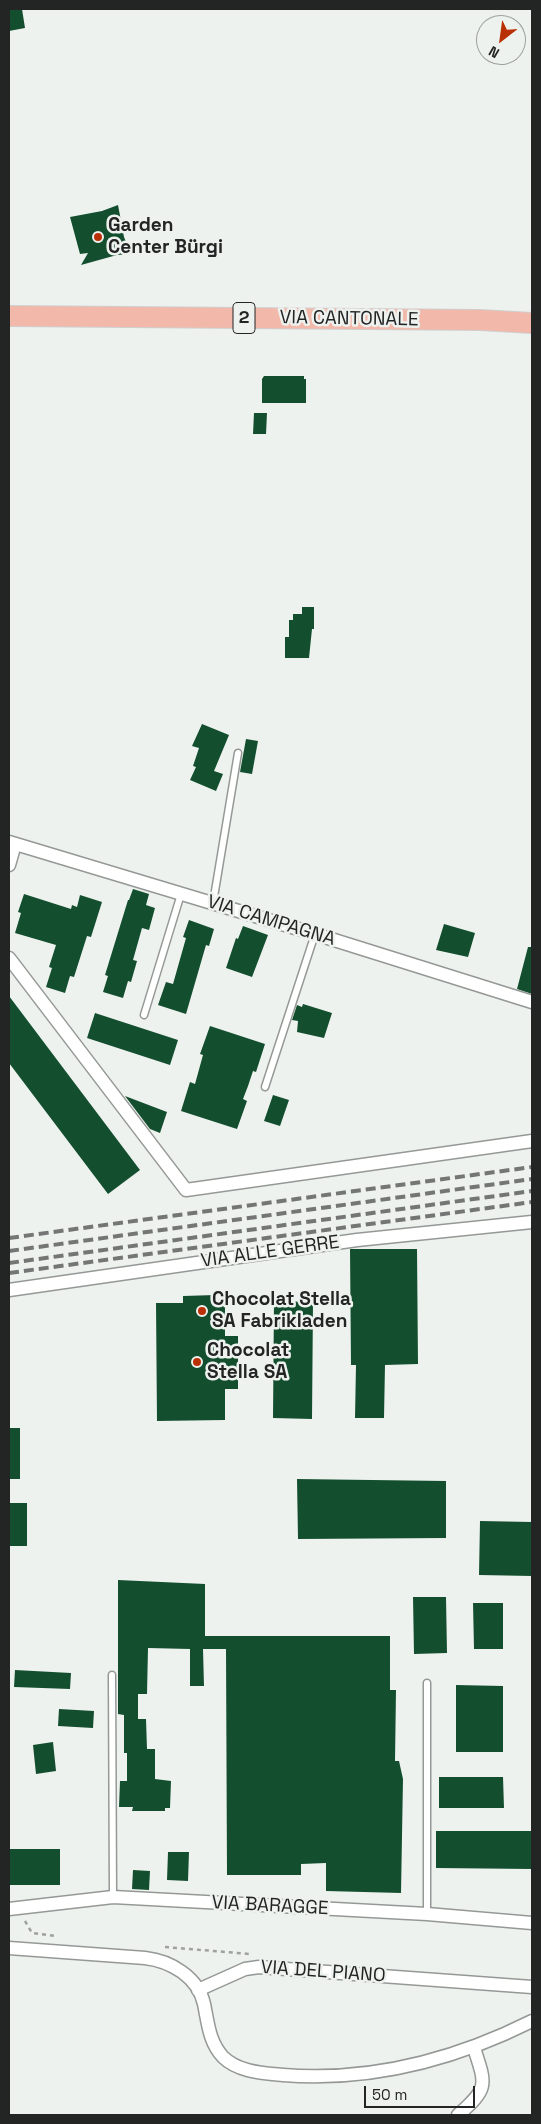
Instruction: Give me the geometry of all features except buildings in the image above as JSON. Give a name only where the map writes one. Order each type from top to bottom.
[{"type":"main road","name":"VIA CANTONALE","points":[[9,316],[480,320],[532,318]]},
{"type":"main road","name":"VIA CANTONALE","points":[[480,320],[532,324]]},
{"type":"street","name":"VIA CAMPAGNA","points":[[12,843],[315,934],[532,1002]]},
{"type":"street","points":[[9,866],[12,843]]},
{"type":"street","points":[[9,958],[186,1190],[532,1141]]},
{"type":"street","name":"VIA ALLE GERRE","points":[[9,1290],[357,1240],[532,1222]]},
{"type":"street","name":"VIA BARAGGE","points":[[13,1908],[113,1898],[427,1914],[532,1923]]},
{"type":"street","points":[[9,1948],[156,1960],[174,1966],[189,1978],[198,1990],[204,2003],[210,2035],[218,2050],[233,2064],[256,2072],[296,2076],[352,2076],[398,2069],[474,2048],[532,2021]]},
{"type":"street","name":"VIA DEL PIANO","points":[[198,1990],[245,1969],[259,1967],[532,1987]]},
{"type":"street","points":[[458,2115],[477,2097],[484,2083],[474,2048]]},
{"type":"lane","points":[[213,903],[238,753]]},
{"type":"lane","points":[[144,1015],[181,894]]},
{"type":"lane","points":[[265,1087],[315,934]]},
{"type":"lane","points":[[112,1675],[113,1898]]},
{"type":"lane","points":[[426,1683],[427,1914]]},
{"type":"path","points":[[13,1908],[32,1933],[61,1937]]},
{"type":"path","points":[[157,1947],[252,1954]]},
{"type":"railway","points":[[9,1238],[532,1167]]},
{"type":"railway","points":[[9,1251],[532,1179]]},
{"type":"railway","points":[[9,1263],[532,1191]]},
{"type":"railway","points":[[9,1273],[532,1202]]},
{"type":"place","name":"Garden Center Bürgi","points":[[98,237]]},
{"type":"place","name":"Chocolat Stella SA Fabrikladen","points":[[202,1311]]},
{"type":"place","name":"Chocolat Stella SA","points":[[197,1362]]}]
